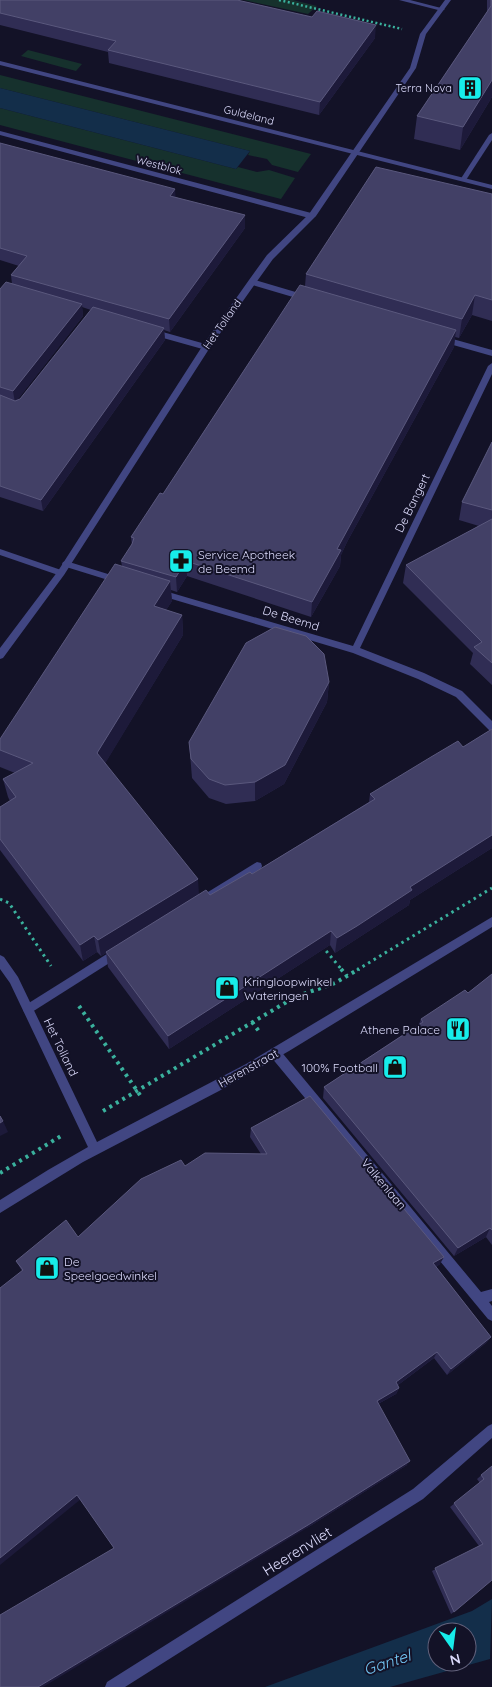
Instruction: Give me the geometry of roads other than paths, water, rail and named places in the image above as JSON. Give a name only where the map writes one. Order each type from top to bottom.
[{"type":"street","points":[[402,0],[442,9]]},
{"type":"street","name":"Het Tolland","points":[[0,655],[64,569],[206,348],[252,282],[270,257],[312,216],[356,152],[413,68],[423,34],[448,0]]},
{"type":"street","name":"Guldeland","points":[[0,63],[492,187]]},
{"type":"street","name":"Westblok","points":[[0,133],[312,216]]},
{"type":"street","points":[[463,180],[492,135]]},
{"type":"street","points":[[252,282],[315,301]]},
{"type":"street","points":[[141,329],[206,348]]},
{"type":"street","points":[[435,336],[492,353]]},
{"type":"street","name":"De Bangert","points":[[355,650],[492,366]]},
{"type":"street","points":[[0,552],[132,584]]},
{"type":"street","name":"De Beemd","points":[[150,589],[355,650],[421,676],[459,694],[492,727]]},
{"type":"street","points":[[190,908],[257,866]]},
{"type":"street","name":"Herenstraat","points":[[0,1207],[29,1186],[94,1148],[156,1119],[276,1054],[492,922]]},
{"type":"street","points":[[28,1009],[132,944]]},
{"type":"street","name":"Het Tolland","points":[[0,960],[14,980],[94,1148]]},
{"type":"street","name":"Valkenlaan","points":[[276,1054],[486,1296],[492,1315]]},
{"type":"street","name":"Heerenvliet","points":[[112,1687],[418,1494],[492,1430]]},
{"type":"water","points":[[0,88],[250,151],[236,169],[0,108]]},
{"type":"water","points":[[492,1599],[490,1659],[477,1663],[477,1622],[442,1622],[472,1611]]},
{"type":"water","name":"Gantel","points":[[427,1628],[427,1672],[444,1672],[390,1687],[265,1687]]},
{"type":"place","name":"Terra Nova","points":[[470,88]]},
{"type":"place","name":"Service Apotheek de Beemd","points":[[181,561]]},
{"type":"place","name":"Kringloopwinkel Wateringen","points":[[227,988]]},
{"type":"place","name":"Athene Palace","points":[[458,1029]]},
{"type":"place","name":"100% Football","points":[[395,1067]]},
{"type":"place","name":"De Speelgoedwinkel","points":[[47,1268]]}]
